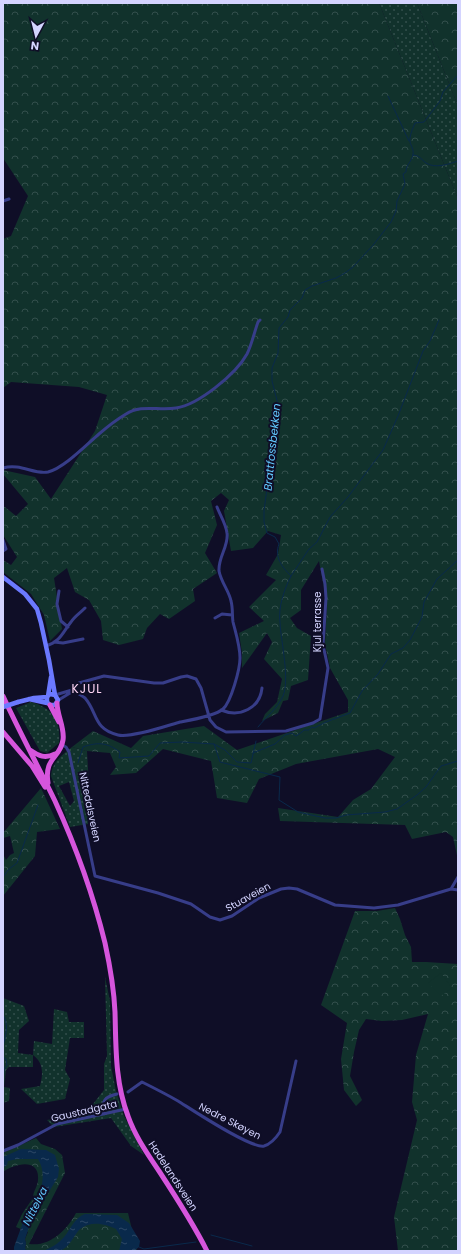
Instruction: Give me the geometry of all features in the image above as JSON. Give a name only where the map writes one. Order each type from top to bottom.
[{"type":"highway","points":[[3,696],[56,803]]},
{"type":"highway","points":[[49,788],[47,772],[48,767],[62,745],[63,737],[57,702]]},
{"type":"highway","points":[[48,704],[61,724]]},
{"type":"highway","points":[[3,732],[32,766],[56,803]]},
{"type":"highway","points":[[29,750],[43,757],[56,754]]},
{"type":"highway","name":"Hadelandsveien","points":[[56,803],[83,871],[106,951],[114,1002],[120,1091],[126,1109],[141,1143],[188,1215],[207,1251]]},
{"type":"main road","points":[[3,577],[25,594],[35,606],[40,618],[57,702],[53,705],[29,699]]},
{"type":"main road","points":[[48,704],[47,696],[51,677]]},
{"type":"main road","points":[[3,707],[50,694],[55,695]]},
{"type":"street","points":[[3,201],[9,199]]},
{"type":"street","points":[[3,468],[21,467],[42,472],[51,471],[75,455],[104,430],[127,413],[141,409],[175,408],[189,405],[218,385],[237,368],[247,354],[254,331],[260,320]]},
{"type":"street","points":[[72,690],[85,698],[101,726],[118,735],[136,734],[208,715],[221,710],[228,702],[234,687],[240,659],[231,601],[220,576],[219,569],[219,563],[226,542],[227,533],[216,508]]},
{"type":"street","points":[[3,540],[6,549],[3,551]]},
{"type":"street","name":"Kjul terrasse","points":[[57,702],[70,693],[80,682],[104,676],[154,683],[163,683],[181,677],[192,677],[196,679],[201,688],[210,720],[216,727],[226,732],[286,731],[313,723],[320,719],[328,668],[323,645],[326,598],[322,569]]},
{"type":"street","points":[[59,591],[57,604],[58,612],[61,621],[68,627]]},
{"type":"street","points":[[46,646],[54,642],[63,634],[71,621],[85,608]]},
{"type":"street","points":[[215,618],[222,614],[232,615]]},
{"type":"street","points":[[54,642],[63,643],[83,639]]},
{"type":"street","points":[[221,710],[235,713],[247,710],[256,704],[262,696],[262,688]]},
{"type":"street","name":"Kjul terrasse","points":[[55,695],[72,690]]},
{"type":"street","name":"Nittedalsveien","points":[[62,745],[66,747],[69,752],[96,876]]},
{"type":"street","name":"Stuaveien","points":[[96,876],[158,893],[191,904],[210,917],[220,920],[232,916],[259,898],[281,889],[297,889],[335,905],[368,908],[398,905],[451,889],[458,890]]},
{"type":"street","points":[[451,889],[458,877]]},
{"type":"street","name":"Nedre Skøyen","points":[[128,1092],[142,1082],[230,1132],[257,1146],[264,1146],[275,1139],[280,1132],[296,1061]]},
{"type":"street","points":[[104,1114],[104,1100],[117,1094]]},
{"type":"street","name":"Gaustadgata","points":[[3,1151],[57,1124],[126,1109]]},
{"type":"green space","points":[[3,3],[379,3],[458,199],[458,860],[453,837],[446,832],[412,839],[405,825],[280,821],[278,808],[338,817],[353,800],[371,789],[395,757],[378,749],[296,764],[259,779],[247,803],[217,798],[211,761],[163,749],[136,773],[110,775],[116,767],[110,753],[87,751],[72,747],[93,731],[131,748],[143,736],[204,726],[237,750],[348,712],[348,700],[330,668],[325,644],[327,604],[319,561],[301,590],[301,610],[290,618],[297,628],[311,636],[308,680],[291,686],[288,700],[283,701],[278,713],[262,721],[265,714],[277,702],[282,679],[264,659],[272,642],[267,633],[242,668],[242,653],[239,633],[264,621],[249,607],[276,580],[266,575],[278,554],[281,535],[268,531],[253,548],[231,551],[224,511],[229,500],[221,493],[211,501],[217,525],[205,553],[217,573],[193,589],[195,601],[169,619],[160,614],[147,628],[143,639],[119,645],[103,640],[101,621],[89,600],[75,592],[67,568],[54,578],[62,629],[50,641],[44,615],[31,594],[3,572],[3,560],[11,565],[17,557],[3,535],[3,507],[16,516],[28,504],[3,474],[3,470],[35,477],[51,499],[95,431],[107,395],[79,387],[11,382],[3,388],[3,239],[11,236],[28,196],[3,158]]},
{"type":"green space","points":[[379,3],[417,3],[458,106],[458,199]]},
{"type":"green space","points":[[417,3],[458,3],[458,106]]},
{"type":"green space","points":[[31,702],[45,708],[50,712],[54,716],[59,728],[59,743],[47,753],[40,751],[16,708]]},
{"type":"green space","points":[[72,747],[87,751],[89,785],[88,824],[70,827],[51,776],[55,763]],"holes":[[[69,782],[74,801],[70,806],[59,786]]]},
{"type":"green space","points":[[41,788],[60,829],[37,832],[35,856],[3,896],[3,854],[6,860],[14,853],[10,836],[3,838],[3,833]]},
{"type":"green space","points":[[395,908],[411,947],[412,962],[458,964],[458,1251],[398,1251],[394,1217],[417,1120],[412,1102],[416,1055],[428,1014],[402,1020],[382,1021],[366,1019],[359,1030],[350,1076],[362,1100],[356,1106],[344,1090],[341,1059],[347,1023],[321,1005],[355,911],[377,911]]},
{"type":"green space","points":[[441,973],[452,988],[441,996],[428,983]]},
{"type":"green space","points":[[105,977],[110,1001],[111,1066],[116,1091],[124,1116],[144,1155],[131,1146],[111,1118],[54,1127],[47,1120],[86,1113],[104,1090],[104,1064],[107,1056]]},
{"type":"green space","points":[[3,998],[24,1006],[29,1021],[19,1030],[18,1053],[33,1055],[33,1067],[9,1067],[6,1070],[4,1087],[10,1088],[9,1101],[3,1103]]},
{"type":"green space","points":[[54,1009],[67,1012],[69,1022],[84,1022],[84,1038],[70,1038],[65,1070],[70,1079],[65,1099],[37,1104],[21,1089],[40,1086],[42,1069],[37,1058],[33,1055],[34,1041],[52,1044]]},
{"type":"green space","points":[[36,1138],[41,1144],[55,1149],[62,1155],[65,1173],[29,1244],[44,1243],[51,1240],[63,1231],[76,1213],[128,1213],[137,1251],[28,1251],[25,1249],[25,1239],[28,1232],[16,1227],[22,1214],[33,1198],[38,1182],[38,1173],[31,1165],[25,1164],[13,1167],[3,1172],[3,1153]]},
{"type":"water","name":"Nittelva","points":[[21,1149],[46,1150],[55,1155],[59,1169],[58,1177],[31,1221],[25,1239],[25,1249],[28,1251],[14,1251],[23,1219],[37,1199],[43,1174],[38,1159],[17,1159],[8,1161],[7,1165],[3,1168],[3,1157]]},
{"type":"water","name":"Nittelva","points":[[85,1214],[117,1215],[129,1223],[140,1241],[139,1247],[134,1251],[119,1251],[122,1239],[116,1229],[103,1224],[89,1224],[80,1229],[69,1245],[63,1249],[59,1251],[43,1251],[59,1242],[75,1221]]},
{"type":"waterway","name":"Brattfossbekken","points":[[258,727],[281,701],[286,680],[280,611],[284,593],[291,576],[280,562],[278,557],[279,544],[275,537],[267,533],[264,522],[264,511],[278,404],[272,381],[272,368],[278,353],[279,328],[288,317],[290,310],[302,298],[305,290],[312,286],[336,278],[353,267],[374,244],[391,222],[396,211],[397,201],[405,184],[403,174],[406,172],[412,157],[413,151],[410,140],[411,132],[415,123],[424,122],[440,101],[443,92],[458,75]]},
{"type":"waterway","points":[[388,96],[409,141]]},
{"type":"waterway","points":[[413,155],[434,166],[458,161]]},
{"type":"waterway","points":[[291,576],[309,549],[317,542],[330,517],[348,497],[383,450],[423,351],[430,341],[439,320]]},
{"type":"waterway","points":[[253,753],[275,744],[285,735],[292,733],[296,736],[304,730],[309,730],[312,727],[314,728],[350,713],[362,691],[378,674],[391,654],[403,648],[410,640],[422,617],[424,602],[437,579],[458,560]]},
{"type":"waterway","name":"Brattfossbekken","points":[[78,763],[83,747],[93,744],[110,746],[120,752],[119,758],[149,756],[160,743],[182,742],[214,744],[225,750],[237,762],[251,763],[256,741]]},
{"type":"waterway","points":[[214,744],[220,762],[280,777],[279,800],[298,812],[325,818],[385,812],[397,809],[426,787],[441,766],[458,761]]},
{"type":"waterway","name":"Brattfossbekken","points":[[3,877],[9,869],[17,863],[38,805]]},
{"type":"waterway","name":"Brattfossbekken","points":[[3,1015],[6,1022],[6,1034],[3,1046]]},
{"type":"waterway","name":"Brattfossbekken","points":[[3,1057],[6,1059],[7,1065],[4,1069],[3,1080]]},
{"type":"waterway","points":[[211,1235],[252,1246]]},
{"type":"waterway","points":[[139,1247],[144,1249],[196,1242]]},
{"type":"district","name":"KJUL","points":[[87,688]]}]
